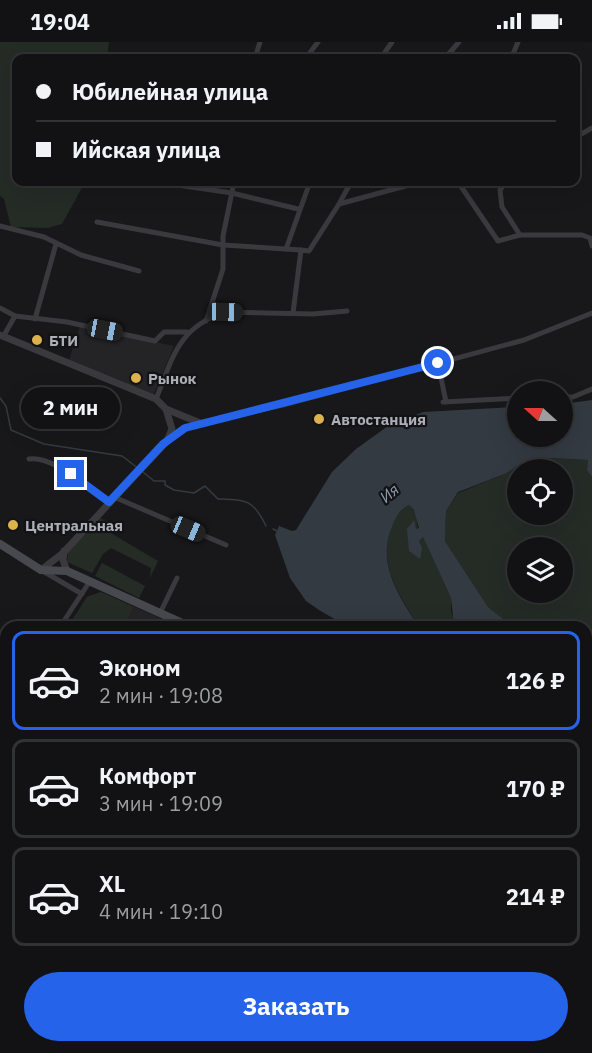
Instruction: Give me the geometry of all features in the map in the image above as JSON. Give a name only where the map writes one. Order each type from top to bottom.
[{"type":"main road","points":[[0,544],[41,570],[63,570],[90,584],[178,621]]},
{"type":"street","points":[[454,54],[451,52],[459,42]]},
{"type":"street","points":[[184,186],[232,193],[298,209]]},
{"type":"street","points":[[206,321],[223,269],[223,245],[233,186]]},
{"type":"street","points":[[286,249],[298,209],[308,186]]},
{"type":"street","points":[[97,222],[223,245],[309,251],[349,186]]},
{"type":"street","points":[[339,204],[405,186]]},
{"type":"street","points":[[461,186],[498,241],[520,236],[582,235],[591,236],[592,246]]},
{"type":"street","points":[[503,186],[500,190],[502,207],[520,236]]},
{"type":"street","points":[[0,226],[44,237],[81,255],[139,271]]},
{"type":"street","points":[[36,319],[56,244]]},
{"type":"street","points":[[293,313],[301,250]]},
{"type":"street","points":[[0,308],[15,316],[67,322],[155,340],[164,332],[186,332],[225,312],[347,311]]},
{"type":"street","points":[[82,594],[41,570],[64,551],[167,441],[181,430],[200,423],[283,405],[538,336],[592,313]]},
{"type":"street","points":[[15,316],[2,336],[156,399],[166,409],[200,423]]},
{"type":"street","points":[[156,399],[186,332]]},
{"type":"street","points":[[438,363],[445,402],[507,399]]},
{"type":"street","points":[[573,397],[592,389]]},
{"type":"street","points":[[166,409],[172,429],[167,441]]},
{"type":"street","points":[[29,459],[35,459],[71,474],[111,500],[226,545]]},
{"type":"street","points":[[55,579],[55,573],[63,570],[64,551]]},
{"type":"street","points":[[160,613],[177,578]]},
{"type":"street","points":[[66,621],[90,584]]},
{"type":"street","points":[[68,587],[76,603]]},
{"type":"shaded area","points":[[0,42],[109,42],[108,54],[12,54],[12,186],[83,186],[62,224],[48,228],[11,227],[4,199],[0,196]]},
{"type":"shaded area","name":"Рынок","points":[[80,326],[174,346],[153,396],[69,360]]},
{"type":"shaded area","points":[[573,459],[588,460],[587,470],[592,477],[592,621],[506,621],[488,607],[445,541],[446,511],[458,493],[507,473],[507,525],[573,525]]},
{"type":"shaded area","points":[[409,505],[416,513],[418,530],[410,523],[419,541],[423,537],[451,598],[454,621],[415,621],[398,592],[387,554],[392,527],[396,517]]},
{"type":"shaded area","points":[[100,518],[113,525],[109,532],[158,561],[150,578],[151,568],[111,548],[103,554],[92,573],[67,562],[68,552]]},
{"type":"shaded area","points":[[102,563],[145,586],[139,598],[95,576]]},
{"type":"shaded area","points":[[101,592],[167,621],[72,621],[87,597]]},
{"type":"shaded area","points":[[101,592],[133,607],[127,621],[115,618],[113,621],[72,621],[87,597]]},
{"type":"water","name":"Ия","points":[[592,400],[592,477],[587,470],[588,460],[507,459],[507,473],[458,492],[446,511],[445,541],[488,607],[506,621],[454,621],[451,598],[423,537],[419,541],[422,548],[420,559],[409,551],[407,529],[414,520],[416,529],[419,528],[414,510],[409,505],[400,512],[395,520],[388,540],[387,554],[392,580],[415,621],[338,621],[306,601],[290,578],[275,535],[279,526],[292,531],[296,530],[332,472],[356,449],[388,426],[423,412],[507,408],[507,447],[573,447],[573,403]]},
{"type":"waterway","points":[[0,398],[6,406],[11,430],[44,444],[122,456],[139,469]]},
{"type":"waterway","points":[[143,472],[154,481],[165,481],[165,485],[174,490],[194,493],[205,486],[218,499],[248,503],[257,511],[266,526]]},
{"type":"waterway","points":[[273,529],[277,531]]},
{"type":"place","name":"БТИ","points":[[37,340]]},
{"type":"place","name":"Рынок","points":[[136,378]]},
{"type":"place","name":"Автостанция","points":[[319,419]]},
{"type":"place","name":"Центральная","points":[[13,525]]},
{"type":"route","points":[[71,474],[109,502],[163,444],[185,428],[283,405],[438,363]]}]
